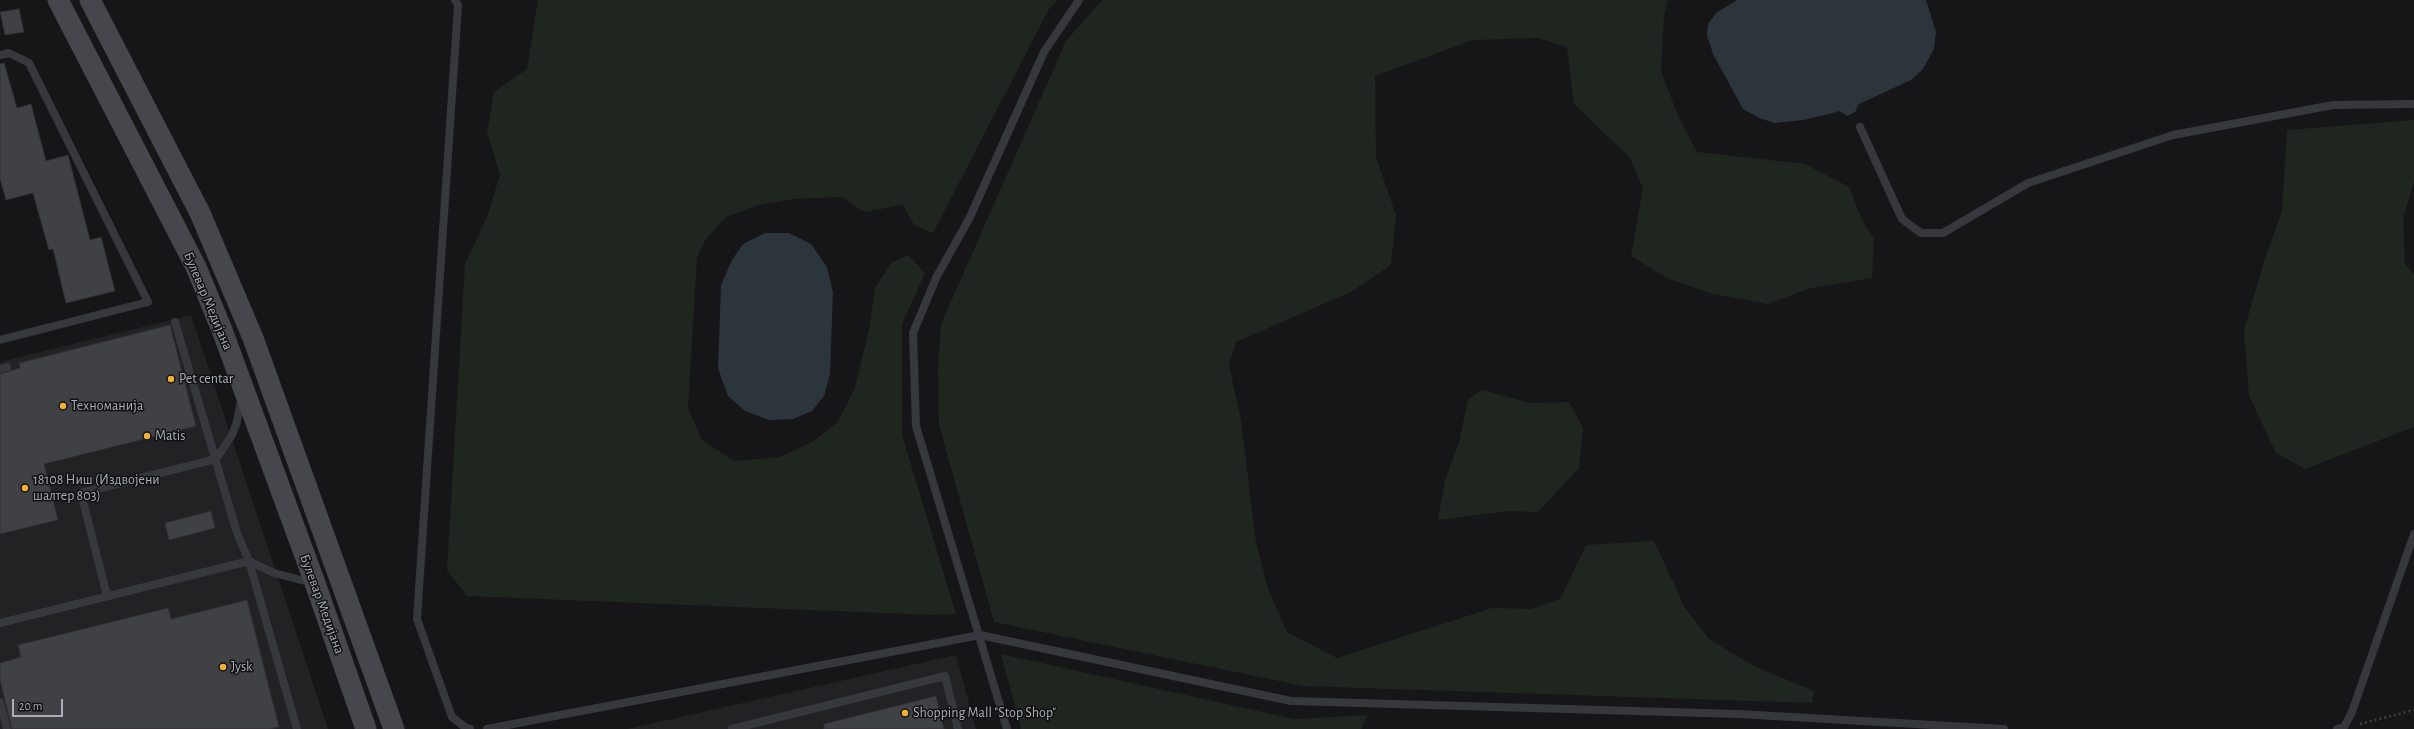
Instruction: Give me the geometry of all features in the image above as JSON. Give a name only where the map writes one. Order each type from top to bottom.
[{"type":"main road","name":"Булевар Медијана","points":[[58,0],[196,268],[240,381],[315,583],[366,729]]},
{"type":"main road","name":"Булевар Медијана","points":[[90,0],[200,213],[253,338],[394,729]]},
{"type":"lane","points":[[455,0],[458,5],[418,619],[452,717],[466,728],[470,729]]},
{"type":"lane","points":[[1007,729],[916,426],[913,333],[936,278],[970,217],[1044,52],[1079,0]]},
{"type":"lane","points":[[0,55],[9,53],[29,63],[148,302],[0,340]]},
{"type":"lane","points":[[1860,127],[1902,219],[1921,233],[1943,233],[2028,183],[2173,135],[2333,105],[2414,104]]},
{"type":"lane","points":[[175,322],[237,533],[249,560],[297,729]]},
{"type":"lane","points":[[107,596],[81,493],[216,459],[232,435],[237,422],[241,395],[240,381]]},
{"type":"lane","points":[[2340,728],[2352,712],[2414,534]]},
{"type":"lane","points":[[0,623],[249,560],[274,573],[315,583]]},
{"type":"lane","points":[[487,729],[980,635],[1291,701],[1746,714],[2004,729]]},
{"type":"lane","points":[[732,729],[945,676],[958,729]]},
{"type":"lane","points":[[0,702],[7,729]]},
{"type":"path","points":[[2340,728],[2414,710]]},
{"type":"shaded area","points":[[538,0],[1058,0],[1049,9],[933,233],[914,225],[903,205],[864,212],[842,197],[793,199],[755,206],[726,217],[705,240],[697,258],[688,407],[701,439],[734,461],[780,457],[812,442],[838,422],[855,388],[869,330],[875,288],[892,262],[908,255],[925,273],[902,324],[902,435],[956,614],[933,615],[467,596],[447,570],[465,264],[487,217],[500,175],[487,132],[494,92],[527,69]]},
{"type":"shaded area","points":[[1102,0],[1668,0],[1664,16],[1661,71],[1679,118],[1697,152],[1805,164],[1849,187],[1862,220],[1874,239],[1872,278],[1811,288],[1767,304],[1709,293],[1667,278],[1631,256],[1643,188],[1630,158],[1574,104],[1567,47],[1538,38],[1473,40],[1375,76],[1376,157],[1396,215],[1391,265],[1351,292],[1236,342],[1229,365],[1241,420],[1256,542],[1268,589],[1287,632],[1337,658],[1492,608],[1531,609],[1560,599],[1586,545],[1654,541],[1685,608],[1709,639],[1754,666],[1814,691],[1812,703],[1303,686],[994,622],[939,425],[938,366],[941,324],[1066,41]]},
{"type":"shaded area","points":[[1737,0],[1926,0],[1936,32],[1934,49],[1923,69],[1911,80],[1859,104],[1855,112],[1847,116],[1840,111],[1804,120],[1775,123],[1759,118],[1743,109],[1713,54],[1707,35],[1708,24],[1716,13]]},
{"type":"shaded area","points":[[2414,120],[2414,181],[2403,219],[2405,264],[2414,274],[2414,427],[2305,469],[2276,453],[2249,396],[2244,330],[2264,261],[2282,211],[2287,130]]},
{"type":"shaded area","points":[[765,233],[789,233],[811,244],[827,267],[833,292],[830,374],[824,396],[812,411],[793,419],[769,420],[745,411],[728,396],[718,368],[721,285],[732,260],[743,244]]},
{"type":"shaded area","points":[[191,315],[328,729],[0,729],[0,362]]},
{"type":"shaded area","points":[[1482,390],[1531,403],[1569,402],[1583,428],[1579,468],[1538,512],[1509,511],[1438,520],[1445,480],[1459,443],[1468,399]]},
{"type":"shaded area","points":[[1001,654],[1294,719],[1368,715],[1361,729],[1021,729]]},
{"type":"shaded area","points":[[956,655],[976,729],[627,729]]},
{"type":"building","points":[[19,9],[24,32],[5,35],[0,12]]},
{"type":"building","points":[[4,63],[17,108],[31,104],[46,161],[68,155],[90,240],[101,237],[115,291],[66,303],[53,249],[49,250],[33,193],[6,200],[0,179],[0,64]]},
{"type":"building","points":[[170,325],[196,426],[44,464],[58,520],[0,534],[0,374],[20,368],[19,363]]},
{"type":"building","points":[[211,511],[215,528],[169,540],[165,523]]},
{"type":"building","points":[[247,600],[279,727],[270,729],[12,729],[0,680],[0,663],[21,657],[18,645],[168,608],[171,619]]},
{"type":"building","name":"Shopping Mall \"Stop Shop\"","points":[[936,696],[944,729],[824,729],[824,724]]},
{"type":"place","name":"Pet centar","points":[[171,379]]},
{"type":"place","name":"Техноманија","points":[[63,406]]},
{"type":"place","name":"Matis","points":[[147,436]]},
{"type":"place","name":"18108 Ниш (Издвојени шалтер 803)","points":[[25,488]]},
{"type":"place","name":"Jysk","points":[[223,667]]},
{"type":"place","name":"Shopping Mall \"Stop Shop\"","points":[[905,713]]}]
